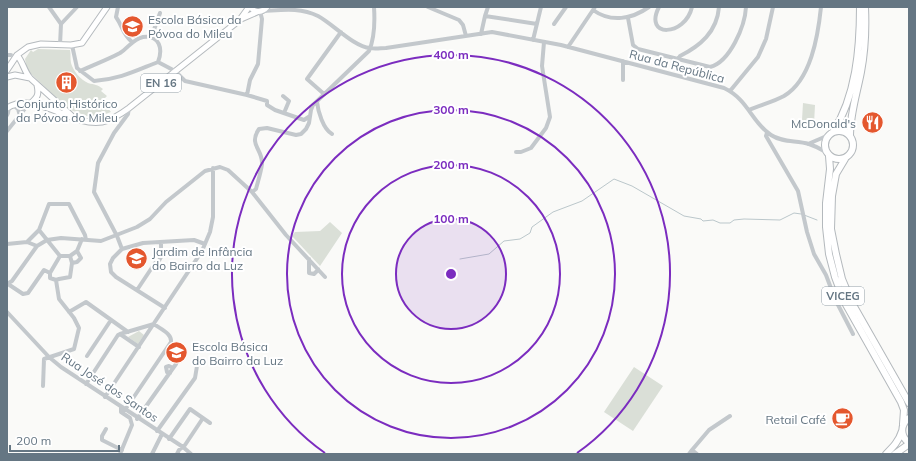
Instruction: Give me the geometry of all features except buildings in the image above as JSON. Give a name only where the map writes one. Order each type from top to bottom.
[{"type":"highway","name":"VICEG","points":[[860,7],[860,35],[854,76],[842,118],[825,143],[830,169],[826,203],[826,227],[830,254],[844,301],[901,402],[904,410],[904,424],[900,436],[894,447],[886,454]]},
{"type":"highway","name":"VICEG","points":[[865,7],[866,30],[861,70],[850,119],[850,136],[853,149],[836,174],[832,202],[832,228],[842,279],[852,304],[909,403]]},
{"type":"highway","points":[[831,134],[842,131],[850,136]]},
{"type":"highway","points":[[827,154],[836,160],[845,159]]},
{"type":"highway","name":"VICEG","points":[[904,424],[909,418]]},
{"type":"highway","points":[[895,454],[909,443],[904,438],[902,431]]},
{"type":"main road","points":[[10,56],[28,47],[41,44],[72,45],[82,43],[107,7]]},
{"type":"main road","name":"EN 16","points":[[9,107],[20,103],[31,103],[88,122],[101,122],[112,119],[129,108],[241,19],[250,7],[252,10],[262,10]]},
{"type":"main road","name":"EN 16","points":[[241,19],[262,10]]},
{"type":"main road","points":[[7,70],[10,56]]},
{"type":"main road","points":[[10,56],[21,59],[25,73],[30,78]]},
{"type":"main road","name":"EN 16","points":[[7,79],[15,75],[30,78],[38,87],[73,117]]},
{"type":"main road","name":"EN 16","points":[[7,79],[23,79],[38,87]]},
{"type":"main road","points":[[31,103],[37,98],[38,87]]},
{"type":"street","points":[[49,7],[61,24],[60,45]]},
{"type":"street","points":[[61,24],[77,7]]},
{"type":"street","points":[[118,7],[116,17],[122,25],[124,34],[132,42]]},
{"type":"street","points":[[252,192],[256,189],[262,163],[254,142],[255,134],[259,129],[267,128],[296,135],[301,134],[306,129],[311,110],[317,102],[366,53],[365,50],[373,40],[375,22],[374,7]]},
{"type":"street","points":[[428,7],[459,20],[463,25],[466,36]]},
{"type":"street","points":[[481,34],[488,7]]},
{"type":"street","points":[[533,40],[541,7]]},
{"type":"street","points":[[554,24],[566,7]]},
{"type":"street","points":[[568,47],[593,8],[597,13],[614,18],[628,18],[649,7]]},
{"type":"street","points":[[658,7],[655,16],[656,24],[661,29],[668,30],[676,28],[682,24],[689,16],[692,7]]},
{"type":"street","points":[[678,59],[680,56],[699,46],[707,36],[719,12],[719,7]]},
{"type":"street","points":[[628,18],[633,45],[635,48],[710,67],[716,66],[722,60],[738,37],[744,22],[746,7]]},
{"type":"street","points":[[730,91],[758,57],[768,34],[773,7]]},
{"type":"street","points":[[749,110],[783,96],[796,85],[814,48],[821,7]]},
{"type":"street","points":[[247,95],[250,80],[258,64],[262,10],[275,8],[297,9],[317,16],[368,48]]},
{"type":"street","points":[[151,38],[160,13]]},
{"type":"street","points":[[485,16],[537,24]]},
{"type":"street","points":[[324,94],[307,79],[341,32]]},
{"type":"street","name":"Rua da República","points":[[368,48],[386,48],[492,32],[568,47],[715,85],[730,91],[739,98],[767,133],[780,140],[808,144],[827,154]]},
{"type":"street","points":[[72,45],[77,68],[80,71],[94,81],[111,80],[128,75],[158,62],[161,54],[161,48],[158,42],[151,38],[142,37],[132,42],[121,52],[80,71]]},
{"type":"street","points":[[516,152],[521,152],[531,148],[546,128],[550,117],[542,66],[544,42]]},
{"type":"street","points":[[158,62],[175,71],[185,81],[267,101],[267,104],[275,110],[304,120],[310,116]]},
{"type":"street","points":[[622,80],[623,62]]},
{"type":"street","points":[[283,96],[289,101],[284,113]]},
{"type":"street","points":[[317,102],[318,114],[328,132],[332,134]]},
{"type":"street","points":[[7,131],[31,103]]},
{"type":"street","points":[[7,114],[9,107],[18,109],[20,116]]},
{"type":"street","points":[[122,249],[94,192],[98,163],[114,133],[128,114],[129,108]]},
{"type":"street","points":[[767,133],[766,136],[798,191],[807,232],[814,254],[826,274],[835,299],[853,334]]},
{"type":"street","points":[[808,144],[831,134]]},
{"type":"street","points":[[50,273],[44,270],[28,293],[23,294],[8,284],[12,281],[37,246],[47,240],[61,238],[101,240],[116,236],[137,227],[150,219],[166,202],[205,171],[220,167],[228,170],[252,192],[286,235],[326,277]]},
{"type":"street","points":[[105,397],[202,251],[210,232],[213,217],[213,168]]},
{"type":"street","points":[[27,242],[38,230],[49,204],[69,204],[85,235],[84,240],[77,250],[70,256],[60,256]]},
{"type":"street","points":[[38,230],[50,245],[54,247],[60,256]]},
{"type":"street","points":[[165,308],[116,277],[111,272],[110,264],[113,258],[122,249],[143,243],[194,240],[205,244]]},
{"type":"street","points":[[7,244],[27,242],[37,246]]},
{"type":"street","points":[[138,290],[155,263],[157,264],[161,257],[161,242]]},
{"type":"street","points":[[72,263],[77,262],[81,258],[77,250]]},
{"type":"street","points":[[60,256],[50,273],[50,278],[56,280],[59,278],[70,277],[72,263],[70,256]]},
{"type":"street","points":[[309,259],[309,273],[314,274],[318,268]]},
{"type":"street","points":[[43,386],[44,360],[48,357],[74,349],[79,328],[69,312],[58,299],[56,280]]},
{"type":"street","points":[[69,312],[86,302],[128,332]]},
{"type":"street","name":"Rua José dos Santos","points":[[7,312],[48,357],[105,397],[183,447],[191,454]]},
{"type":"street","points":[[87,356],[111,320]]},
{"type":"street","points":[[86,384],[118,335],[154,324]]},
{"type":"street","points":[[106,429],[102,436],[102,440],[121,452],[132,426],[130,418],[121,412],[171,342],[170,336],[154,324]]},
{"type":"street","points":[[120,334],[139,347]]},
{"type":"street","points":[[157,431],[194,378],[197,366],[200,363]]},
{"type":"street","points":[[137,418],[175,366]]},
{"type":"street","points":[[169,439],[190,409],[210,423]]},
{"type":"street","points":[[689,454],[709,430],[730,416]]},
{"type":"street","points":[[177,454],[203,418]]},
{"type":"street","points":[[152,454],[162,434]]},
{"type":"street","points":[[692,450],[697,454]]},
{"type":"shaded area","points":[[38,49],[70,50],[71,63],[75,72],[85,82],[97,85],[103,89],[101,91],[107,96],[102,101],[111,112],[100,116],[87,116],[68,109],[27,70],[25,59],[31,50],[33,52]]},
{"type":"shaded area","points":[[803,103],[815,105],[814,124],[802,120]]},
{"type":"shaded area","points":[[330,222],[342,233],[320,266],[292,236],[295,232],[320,231]]},
{"type":"shaded area","points":[[139,331],[144,335],[138,344],[128,337]]},
{"type":"shaded area","points":[[634,367],[663,386],[633,431],[604,412]]},
{"type":"waterway","points":[[460,259],[489,254],[504,241],[520,239],[530,233],[532,227],[553,212],[582,201],[614,179],[632,186],[684,216],[701,219],[703,221],[713,220],[720,223],[730,223],[734,220],[744,219],[780,220],[794,213],[801,214]]},
{"type":"waterway","points":[[804,215],[817,220]]},
{"type":"place","name":"Escola Básica da Póvoa do Mileu","points":[[132,26]]},
{"type":"place","name":"Conjunto Histórico da Póvoa do Mileu","points":[[67,82]]},
{"type":"place","name":"McDonald's","points":[[872,123]]},
{"type":"place","name":"Jardim de Infância do Bairro da Luz","points":[[137,258]]},
{"type":"place","name":"Escola Básica do Bairro da Luz","points":[[177,353]]},
{"type":"place","name":"Retail Café","points":[[842,419]]}]
